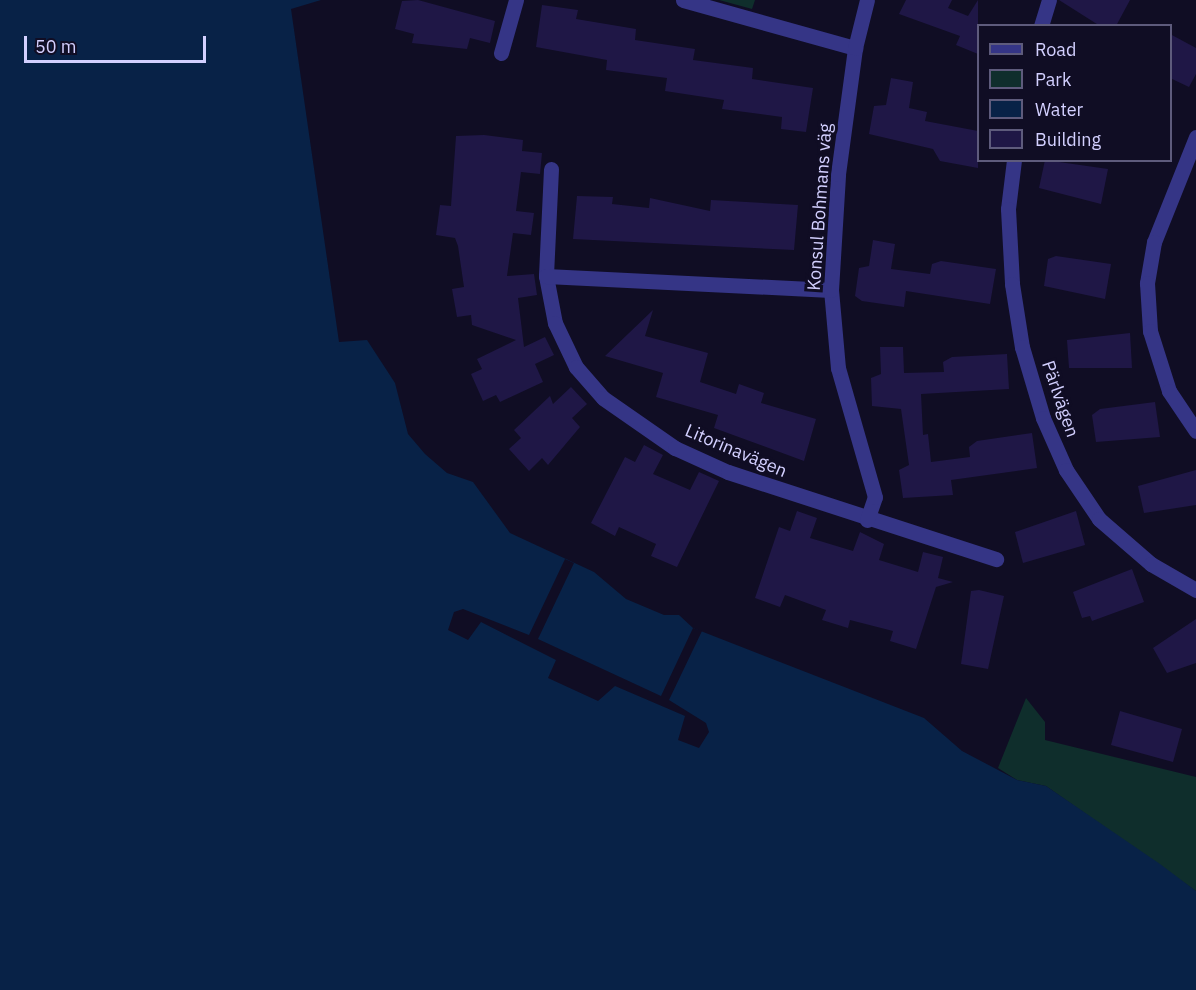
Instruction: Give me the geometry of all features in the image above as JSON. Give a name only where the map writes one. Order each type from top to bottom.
[{"type":"street","points":[[501,53],[516,0]]},
{"type":"street","points":[[682,0],[855,48]]},
{"type":"street","name":"Konsul Bohmans väg","points":[[867,0],[855,48],[831,290],[838,368],[875,496],[867,520]]},
{"type":"street","points":[[1042,24],[1049,0]]},
{"type":"street","points":[[1196,137],[1154,242],[1147,283],[1150,331],[1169,391],[1196,431]]},
{"type":"street","name":"Pärlvägen","points":[[1014,162],[1008,209],[1012,284],[1022,347],[1043,418],[1066,470],[1099,519],[1151,564],[1196,590]]},
{"type":"street","name":"Litorinavägen","points":[[551,170],[546,276],[555,323],[576,368],[636,424],[728,472],[867,520],[996,559]]},
{"type":"street","points":[[546,276],[831,290]]},
{"type":"green space","points":[[719,0],[755,0],[752,9]]},
{"type":"green space","points":[[1026,698],[1045,722],[1045,740],[1196,777],[1196,891],[1046,786],[1017,780],[998,768]]},
{"type":"water","points":[[0,0],[321,0],[291,9],[339,342],[367,340],[395,383],[408,434],[425,454],[447,473],[473,482],[510,533],[594,572],[626,599],[664,615],[679,615],[693,628],[924,718],[962,751],[1017,780],[1046,786],[1160,864],[1196,891],[1196,990],[0,990]]},
{"type":"pier","points":[[565,559],[574,563],[538,639],[661,696],[693,628],[702,631],[669,700],[706,723],[709,732],[699,748],[678,740],[685,716],[615,686],[598,701],[548,678],[556,660],[481,622],[468,640],[448,630],[454,612],[463,609],[529,635]]},
{"type":"building","points":[[418,0],[495,21],[490,43],[470,38],[467,49],[412,43],[414,34],[395,29],[402,1]]},
{"type":"building","points":[[906,0],[952,0],[948,8],[968,16],[978,0],[977,54],[956,45],[960,36],[899,14]]},
{"type":"building","points":[[1059,0],[1130,0],[1117,24],[1097,24]]},
{"type":"building","points":[[542,5],[578,10],[576,19],[636,29],[635,40],[695,49],[693,60],[753,68],[752,79],[813,88],[806,132],[781,129],[782,117],[722,109],[724,100],[665,91],[667,78],[606,70],[607,60],[536,47]]},
{"type":"building","points":[[1172,35],[1196,48],[1196,74],[1189,87],[1172,79]]},
{"type":"building","points":[[891,78],[913,82],[909,108],[927,112],[925,121],[977,131],[978,168],[940,161],[933,149],[869,134],[874,106],[886,105]]},
{"type":"building","points":[[484,135],[523,140],[522,151],[542,153],[540,174],[521,172],[516,211],[534,213],[531,235],[513,233],[507,276],[534,274],[537,295],[518,298],[524,347],[545,337],[554,355],[535,364],[543,382],[500,402],[496,395],[483,401],[471,374],[482,369],[477,359],[516,340],[472,325],[471,315],[457,317],[452,289],[464,287],[458,246],[455,238],[436,235],[440,205],[451,206],[456,136]]},
{"type":"building","points":[[1045,162],[1108,169],[1101,204],[1039,188]]},
{"type":"building","points":[[577,196],[613,197],[612,204],[649,208],[650,198],[710,211],[711,200],[798,205],[794,250],[573,239]]},
{"type":"building","points":[[873,240],[895,244],[891,269],[930,274],[932,264],[941,261],[996,269],[990,304],[906,291],[904,307],[862,301],[855,296],[859,268],[869,266]]},
{"type":"building","points":[[1056,256],[1111,264],[1105,299],[1044,286],[1048,259]]},
{"type":"building","points":[[653,310],[645,336],[708,353],[700,382],[736,394],[739,384],[764,393],[761,403],[816,419],[804,461],[714,428],[718,415],[656,397],[663,373],[605,356]]},
{"type":"building","points":[[1130,333],[1132,368],[1069,368],[1067,340]]},
{"type":"building","points":[[880,347],[903,347],[904,373],[944,372],[943,362],[952,357],[1007,354],[1009,389],[921,394],[923,435],[928,434],[931,462],[970,457],[969,447],[977,441],[1032,433],[1037,468],[951,480],[953,495],[903,498],[899,470],[909,465],[901,409],[872,406],[871,378],[881,374]]},
{"type":"building","points":[[571,387],[587,404],[572,418],[580,427],[548,465],[542,458],[529,471],[509,449],[521,438],[514,430],[550,396],[553,404]]},
{"type":"building","points":[[1155,402],[1160,437],[1096,442],[1092,415],[1100,409]]},
{"type":"building","points":[[644,445],[663,455],[653,474],[690,490],[699,472],[719,481],[677,567],[651,556],[656,544],[619,527],[615,536],[591,523],[625,457],[635,462]]},
{"type":"building","points":[[1196,470],[1196,505],[1144,513],[1138,486]]},
{"type":"building","points":[[797,511],[817,518],[810,538],[853,551],[860,532],[884,544],[879,560],[918,572],[923,552],[943,557],[938,578],[953,582],[936,587],[916,649],[890,641],[893,631],[850,620],[848,628],[822,620],[826,610],[785,595],[780,607],[755,598],[779,527],[790,531]]},
{"type":"building","points":[[1076,511],[1085,545],[1023,563],[1015,532]]},
{"type":"building","points":[[1132,569],[1144,602],[1092,621],[1090,616],[1082,618],[1073,592]]},
{"type":"building","points":[[979,590],[1004,596],[988,669],[961,664],[971,591]]},
{"type":"building","points":[[1196,619],[1196,663],[1167,673],[1153,648]]},
{"type":"building","points":[[1120,711],[1182,729],[1173,762],[1111,745]]}]
